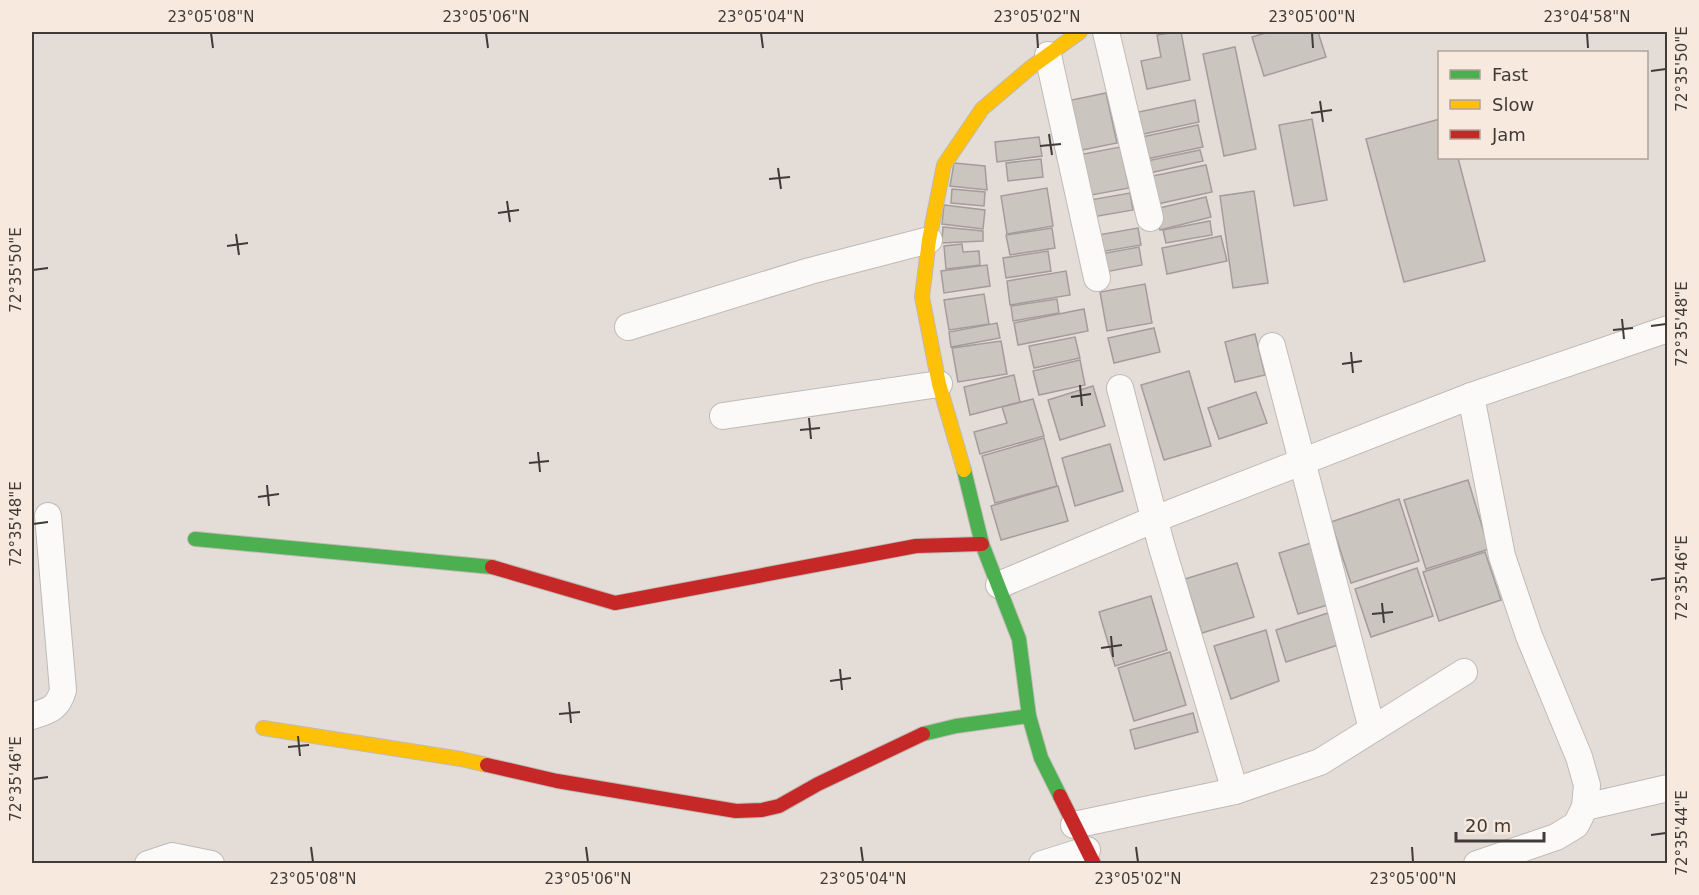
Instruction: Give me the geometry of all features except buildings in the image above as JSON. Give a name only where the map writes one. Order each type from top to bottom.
[{"type":"street","points":[[1042,864],[1090,857],[1041,758],[1029,716],[1019,639],[982,544],[972,498],[939,384],[922,297],[929,240],[944,165],[982,109],[1080,32]]},
{"type":"street","points":[[1106,32],[1150,218]]},
{"type":"street","points":[[1048,55],[1097,278]]},
{"type":"street","points":[[628,327],[810,271],[929,240]]},
{"type":"street","points":[[999,585],[1155,519],[1471,396],[1668,328]]},
{"type":"street","points":[[1272,346],[1372,729]]},
{"type":"street","points":[[723,416],[939,384]]},
{"type":"street","points":[[1120,388],[1155,519],[1235,791]]},
{"type":"street","points":[[1471,396],[1502,556],[1529,636],[1579,757],[1587,785],[1586,807],[1576,825],[1556,837],[1477,864]]},
{"type":"street","points":[[32,716],[49,711],[60,701],[63,690],[48,516]]},
{"type":"street","points":[[195,539],[490,567],[615,603],[916,546],[982,544]]},
{"type":"street","points":[[1074,825],[1235,791],[1320,762],[1464,672]]},
{"type":"street","points":[[263,728],[461,759],[557,781],[736,812],[779,806],[818,784],[920,735],[956,726],[1029,716]]},
{"type":"street","points":[[1586,807],[1668,788]]},
{"type":"street","points":[[148,864],[172,856],[211,864]]},
{"type":"traffic: fast","points":[[964,470],[982,544],[1019,639],[1029,716],[1041,758],[1060,796]]},
{"type":"traffic: fast","points":[[195,539],[492,567]]},
{"type":"traffic: fast","points":[[923,734],[956,726],[1029,716]]},
{"type":"traffic: slow","points":[[964,470],[939,384],[922,297],[929,240],[944,165],[982,109],[1030,68],[1080,32]]},
{"type":"traffic: slow","points":[[263,728],[487,765]]},
{"type":"traffic: jam","points":[[492,567],[615,603],[916,546],[982,544]]},
{"type":"traffic: jam","points":[[487,765],[557,781],[736,811],[762,810],[779,806],[818,784],[923,734]]},
{"type":"traffic: jam","points":[[1060,796],[1094,864]]}]
